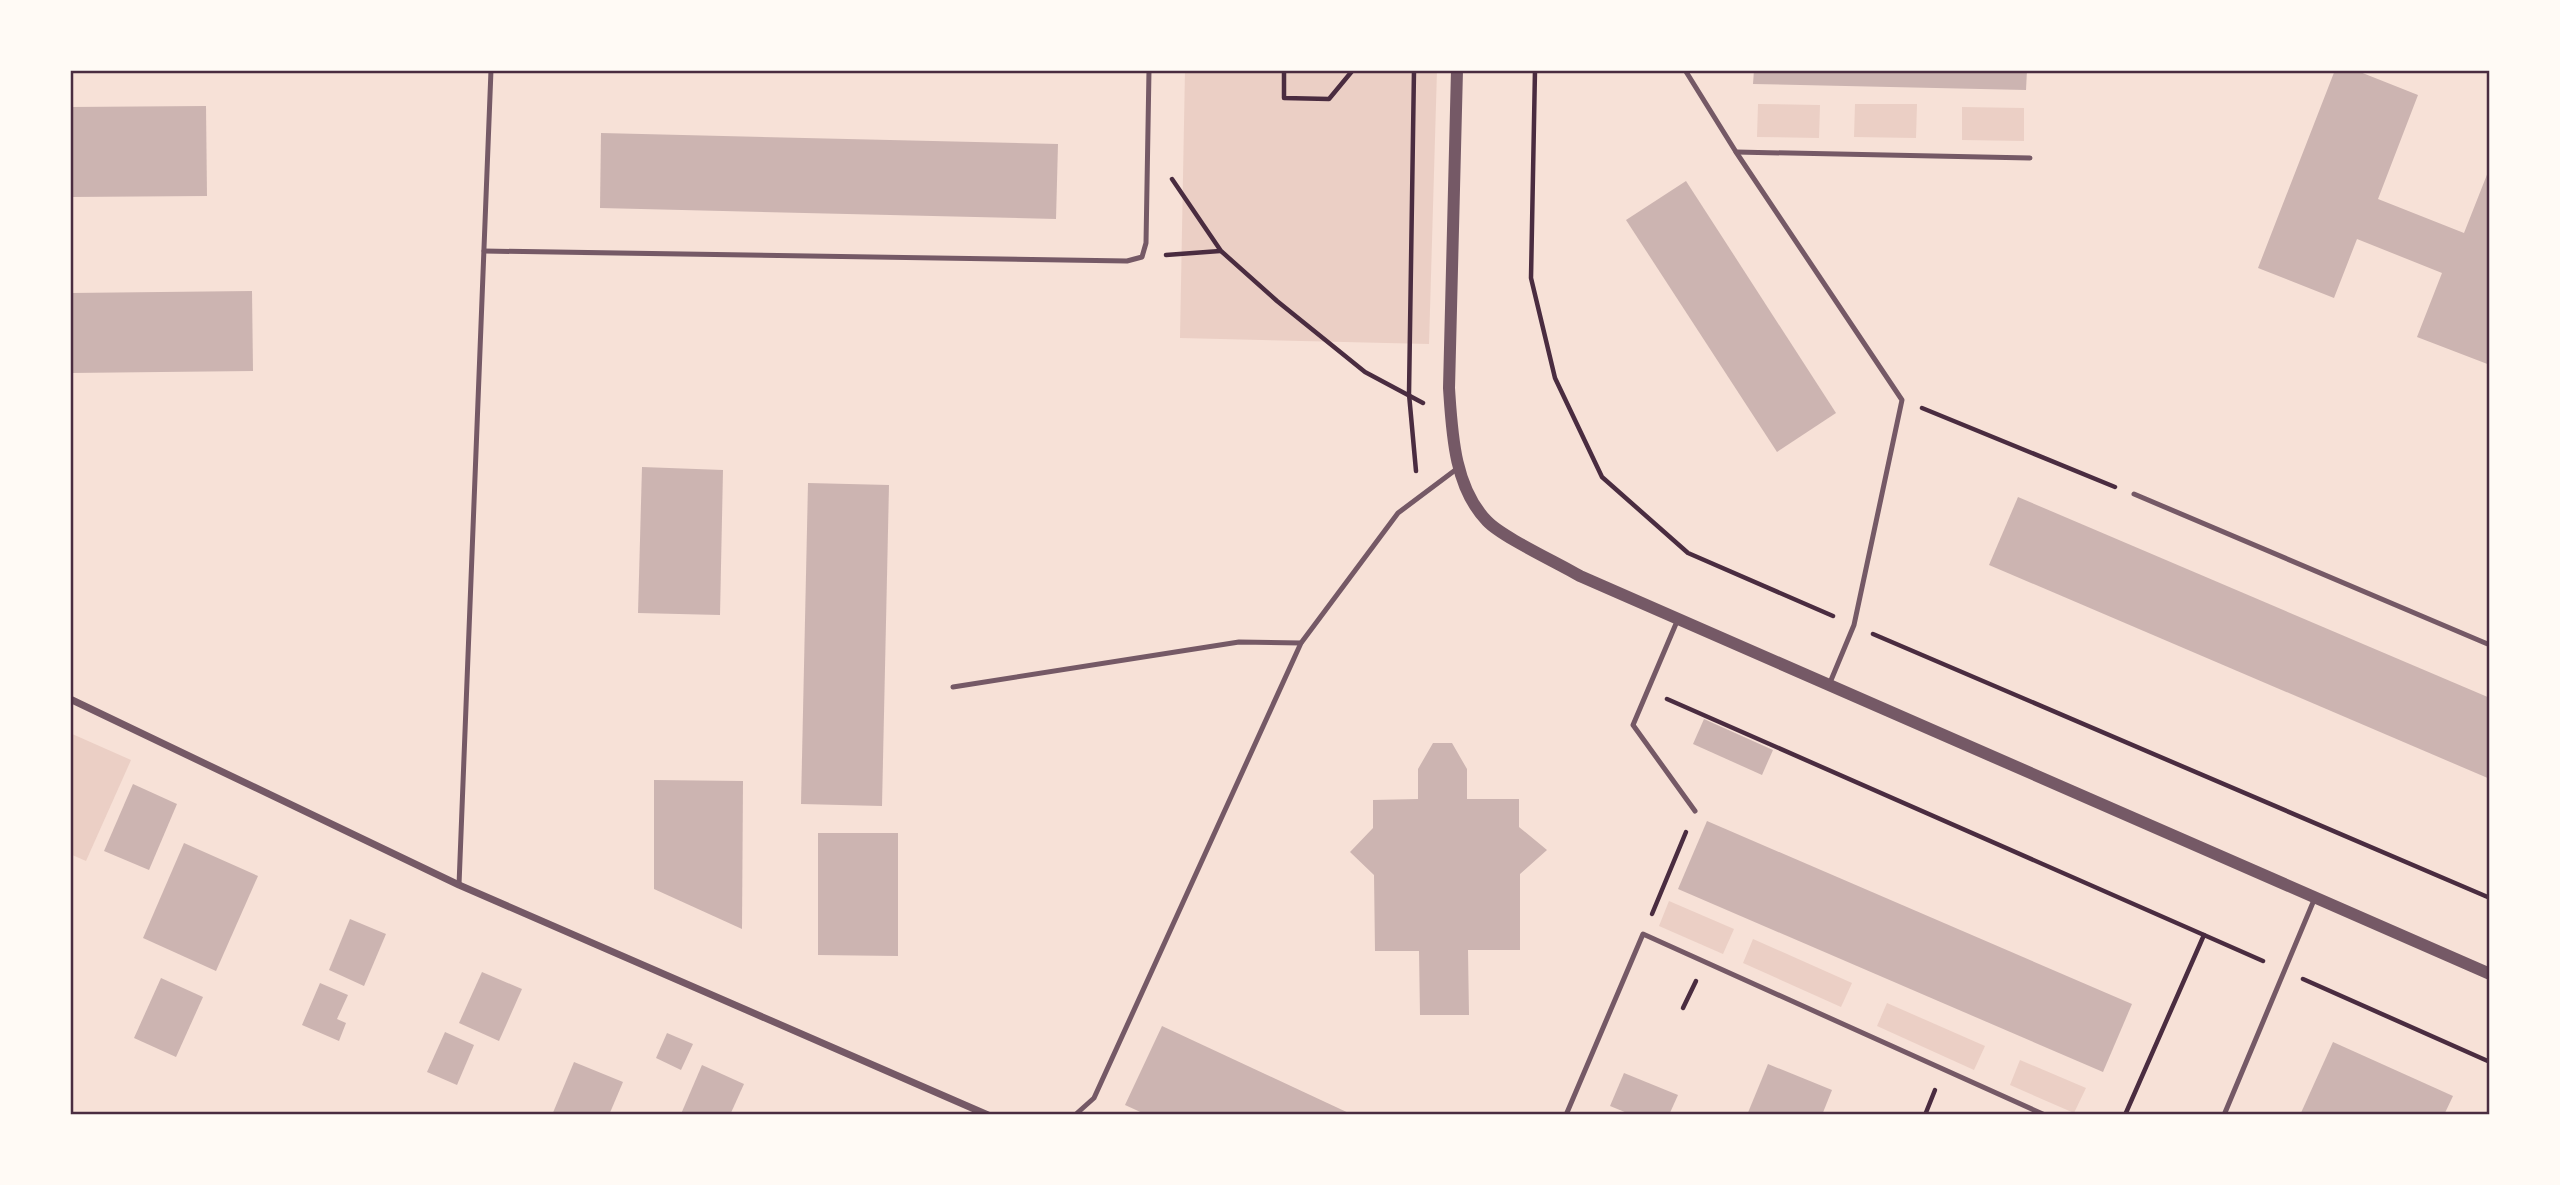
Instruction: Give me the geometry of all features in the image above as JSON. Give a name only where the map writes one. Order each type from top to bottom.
[{"type":"street","points":[[1457,70],[1451,420],[1458,468],[1471,499],[1488,522],[1580,576],[2490,974]]},
{"type":"street","points":[[70,699],[459,885],[988,1115]]},
{"type":"lane","points":[[459,885],[491,70]]},
{"type":"lane","points":[[484,251],[1127,261],[1142,257],[1146,243],[1149,70]]},
{"type":"lane","points":[[1685,70],[1736,152],[1902,400],[1854,625],[1829,685]]},
{"type":"lane","points":[[1736,152],[2030,158]]},
{"type":"lane","points":[[1075,1115],[1094,1098],[1301,643],[1398,513],[1458,468]]},
{"type":"lane","points":[[2134,494],[2490,645]]},
{"type":"lane","points":[[1678,619],[1633,725],[1695,811]]},
{"type":"lane","points":[[953,687],[1239,642],[1301,643]]},
{"type":"lane","points":[[2224,1115],[2316,897]]},
{"type":"lane","points":[[1566,1115],[1643,934],[2045,1115]]},
{"type":"path","points":[[1284,70],[1284,97],[1329,99],[1353,70]]},
{"type":"path","points":[[1414,70],[1409,394],[1419,497]]},
{"type":"path","points":[[1148,145],[1221,251],[1277,301],[1365,372],[1409,394],[1451,420]]},
{"type":"path","points":[[1142,257],[1221,251]]},
{"type":"path","points":[[1902,400],[2134,494]]},
{"type":"path","points":[[1647,691],[2490,1062]]},
{"type":"path","points":[[1643,934],[1695,811]]},
{"type":"path","points":[[2125,1115],[2204,935]]},
{"type":"shaded area","points":[[1185,70],[1437,70],[1429,344],[1180,338]]},
{"type":"shaded area","points":[[1758,104],[1820,105],[1819,138],[1757,137]]},
{"type":"shaded area","points":[[1855,104],[1917,104],[1916,138],[1854,137]]},
{"type":"shaded area","points":[[1962,107],[2024,108],[2024,141],[1962,140]]},
{"type":"shaded area","points":[[70,733],[131,760],[86,861],[70,854]]},
{"type":"shaded area","points":[[1669,901],[1734,929],[1723,954],[1659,926]]},
{"type":"shaded area","points":[[1753,939],[1852,983],[1841,1007],[1743,963]]},
{"type":"shaded area","points":[[1887,1003],[1985,1046],[1974,1070],[1877,1026]]},
{"type":"shaded area","points":[[2020,1060],[2086,1088],[2074,1113],[2010,1085]]},
{"type":"building","points":[[1754,70],[2027,70],[2026,90],[1753,84]]},
{"type":"building","points":[[2335,70],[2355,70],[2418,95],[2378,199],[2464,233],[2490,167],[2490,365],[2417,337],[2442,273],[2357,239],[2334,298],[2258,268]]},
{"type":"building","points":[[206,106],[207,196],[70,197],[70,107]]},
{"type":"building","points":[[601,133],[1058,144],[1056,219],[600,208]]},
{"type":"building","points":[[1686,181],[1836,413],[1777,452],[1626,220]]},
{"type":"building","points":[[252,291],[253,371],[70,373],[70,293]]},
{"type":"building","points":[[642,467],[723,470],[720,615],[638,613]]},
{"type":"building","points":[[808,483],[889,485],[882,806],[801,804]]},
{"type":"building","points":[[2018,497],[2490,698],[2490,779],[1989,565]]},
{"type":"building","points":[[1704,719],[1773,750],[1762,775],[1693,744]]},
{"type":"building","points":[[1433,743],[1452,743],[1467,769],[1467,799],[1519,799],[1519,827],[1547,850],[1520,874],[1520,950],[1468,950],[1469,1015],[1420,1015],[1419,951],[1375,951],[1374,875],[1350,852],[1373,828],[1373,800],[1418,799],[1418,769]]},
{"type":"building","points":[[654,780],[743,781],[742,929],[654,889]]},
{"type":"building","points":[[133,784],[177,804],[149,870],[104,851]]},
{"type":"building","points":[[1707,821],[2132,1004],[2103,1072],[1678,889]]},
{"type":"building","points":[[818,833],[898,833],[898,956],[818,955]]},
{"type":"building","points":[[184,843],[258,876],[216,971],[143,938]]},
{"type":"building","points":[[350,919],[386,934],[364,986],[329,970]]},
{"type":"building","points":[[482,972],[522,989],[499,1041],[459,1023]]},
{"type":"building","points":[[161,978],[203,997],[176,1057],[134,1038]]},
{"type":"building","points":[[320,983],[348,995],[337,1019],[346,1023],[339,1041],[302,1025]]},
{"type":"building","points":[[1162,1026],[1353,1115],[1147,1115],[1125,1105]]},
{"type":"building","points":[[445,1032],[474,1045],[457,1085],[427,1072]]},
{"type":"building","points":[[667,1033],[693,1044],[681,1070],[656,1058]]},
{"type":"building","points":[[2333,1042],[2453,1096],[2444,1115],[2300,1115]]},
{"type":"building","points":[[574,1062],[623,1082],[609,1115],[552,1115]]},
{"type":"building","points":[[1768,1064],[1832,1090],[1822,1115],[1747,1115]]},
{"type":"building","points":[[702,1065],[744,1084],[730,1115],[681,1114]]},
{"type":"building","points":[[1624,1073],[1678,1095],[1669,1115],[1632,1115],[1610,1106]]}]
